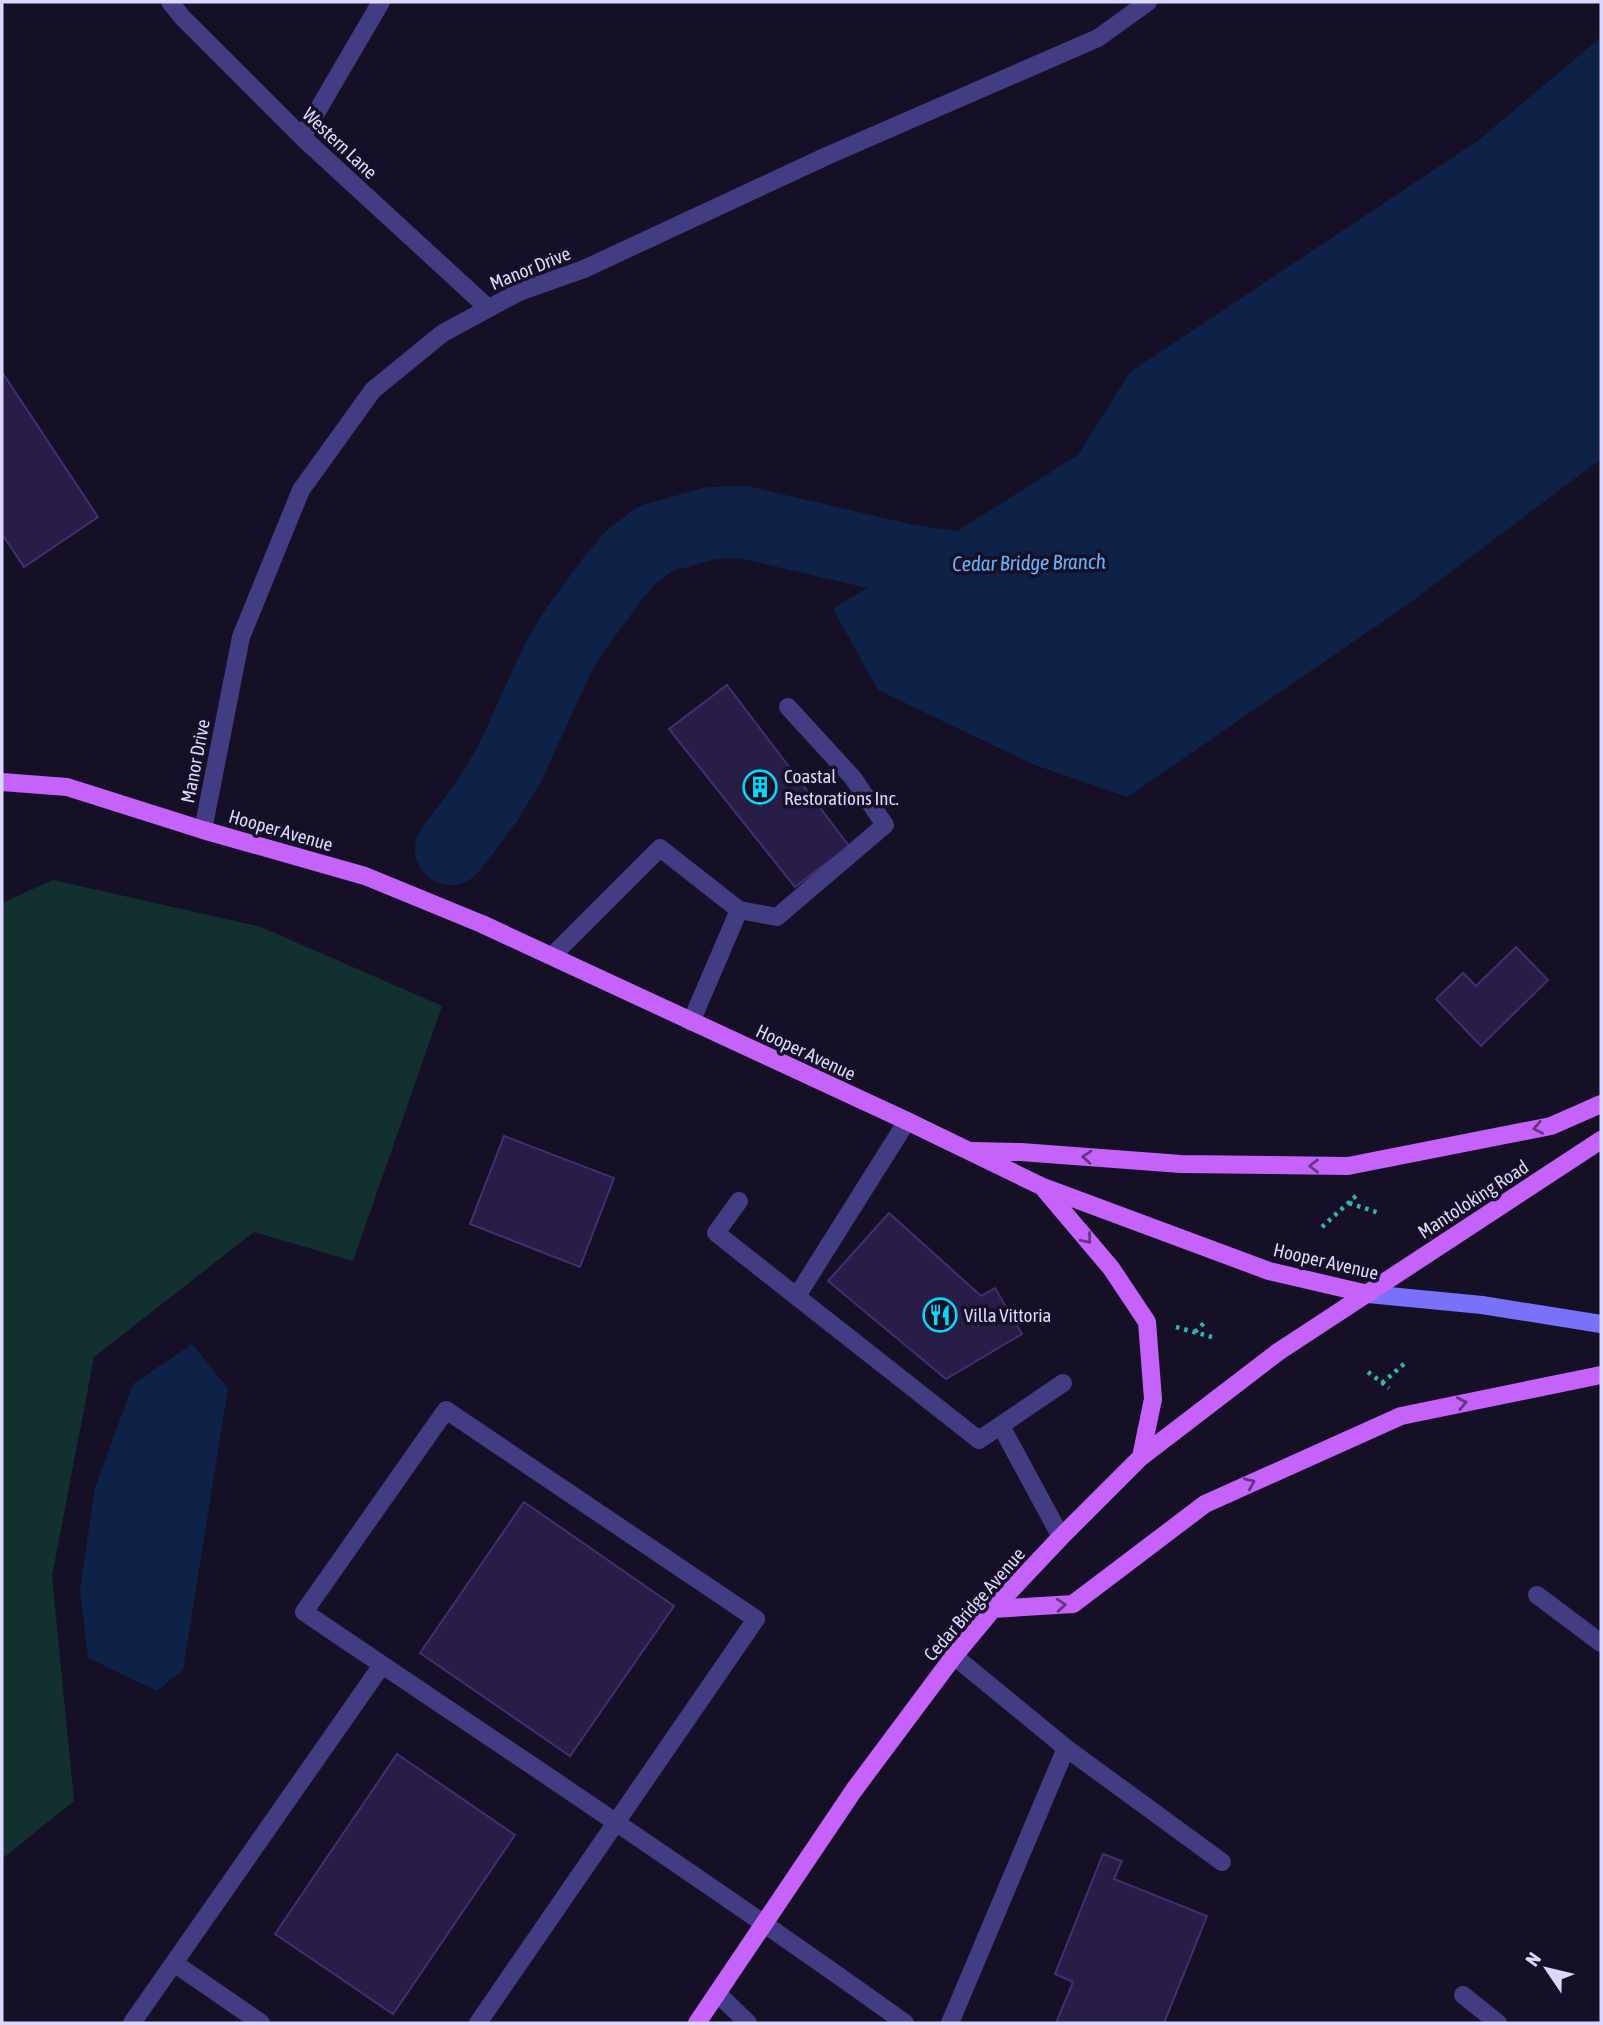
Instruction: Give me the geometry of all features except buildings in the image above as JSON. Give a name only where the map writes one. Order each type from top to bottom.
[{"type":"main road","name":"Hooper Avenue","points":[[2,782],[67,787],[203,830],[365,876],[432,902],[552,956],[1043,1187],[1269,1271],[1368,1294],[1482,1305],[1601,1324]]},
{"type":"main road","points":[[967,1151],[1021,1152],[1181,1164],[1348,1166],[1551,1126],[1601,1104]]},
{"type":"main road","name":"Mantoloking Road","points":[[1368,1294],[1601,1140]]},
{"type":"main road","points":[[1043,1187],[1111,1268],[1147,1322],[1153,1399],[1141,1457]]},
{"type":"main road","name":"Cedar Bridge Avenue","points":[[697,2023],[854,1790],[954,1656],[993,1609],[1141,1457],[1278,1352],[1368,1294]]},
{"type":"main road","points":[[993,1609],[1073,1604],[1205,1504],[1401,1416],[1601,1375]]},
{"type":"street","name":"Western Lane","points":[[170,2],[302,137],[488,308]]},
{"type":"street","points":[[302,137],[381,2]]},
{"type":"street","name":"Manor Drive","points":[[203,830],[241,637],[301,490],[373,390],[443,333],[519,292],[584,269],[829,155],[1098,38],[1148,2]]},
{"type":"street","points":[[552,956],[660,849],[739,910],[777,917],[886,825],[853,778],[788,707]]},
{"type":"street","points":[[691,1022],[739,910]]},
{"type":"street","points":[[797,1296],[907,1121]]},
{"type":"street","points":[[738,1201],[716,1233],[979,1440],[1063,1383]]},
{"type":"street","points":[[478,2023],[617,1823],[756,1619],[446,1410],[304,1612],[382,1665],[617,1823],[765,1923],[905,2023]]},
{"type":"street","points":[[1001,1426],[1061,1537]]},
{"type":"street","points":[[1537,1595],[1601,1643]]},
{"type":"street","points":[[954,1656],[1066,1748],[1223,1862]]},
{"type":"street","points":[[132,2023],[382,1665]]},
{"type":"street","points":[[950,2023],[1066,1748]]},
{"type":"street","points":[[174,1963],[261,2023]]},
{"type":"street","points":[[717,1993],[748,2023]]},
{"type":"street","points":[[1463,1995],[1498,2023]]},
{"type":"path","points":[[1322,1227],[1362,1190]]},
{"type":"path","points":[[1348,1203],[1379,1213]]},
{"type":"path","points":[[1195,1333],[1207,1320]]},
{"type":"path","points":[[1175,1327],[1212,1337]]},
{"type":"path","points":[[1382,1383],[1404,1364]]},
{"type":"path","points":[[1368,1372],[1391,1389]]},
{"type":"green space","points":[[53,880],[261,927],[442,1006],[353,1261],[254,1232],[94,1357],[52,1576],[74,1801],[2,1859],[2,903]]},
{"type":"water","points":[[1601,37],[1601,459],[1407,605],[1127,797],[1032,764],[878,690],[833,609],[1078,455],[1130,372],[1480,139]]},
{"type":"water","points":[[192,1344],[228,1388],[183,1670],[157,1691],[88,1658],[80,1588],[95,1488],[133,1384]]},
{"type":"waterway","name":"Cedar Bridge Branch","points":[[451,849],[487,801],[510,763],[557,660],[574,631],[631,557],[655,539],[711,523],[743,522],[910,561],[966,569],[1007,569]]},
{"type":"place","name":"Coastal Restorations Inc.","points":[[760,787]]},
{"type":"place","name":"Villa Vittoria","points":[[940,1315]]}]
